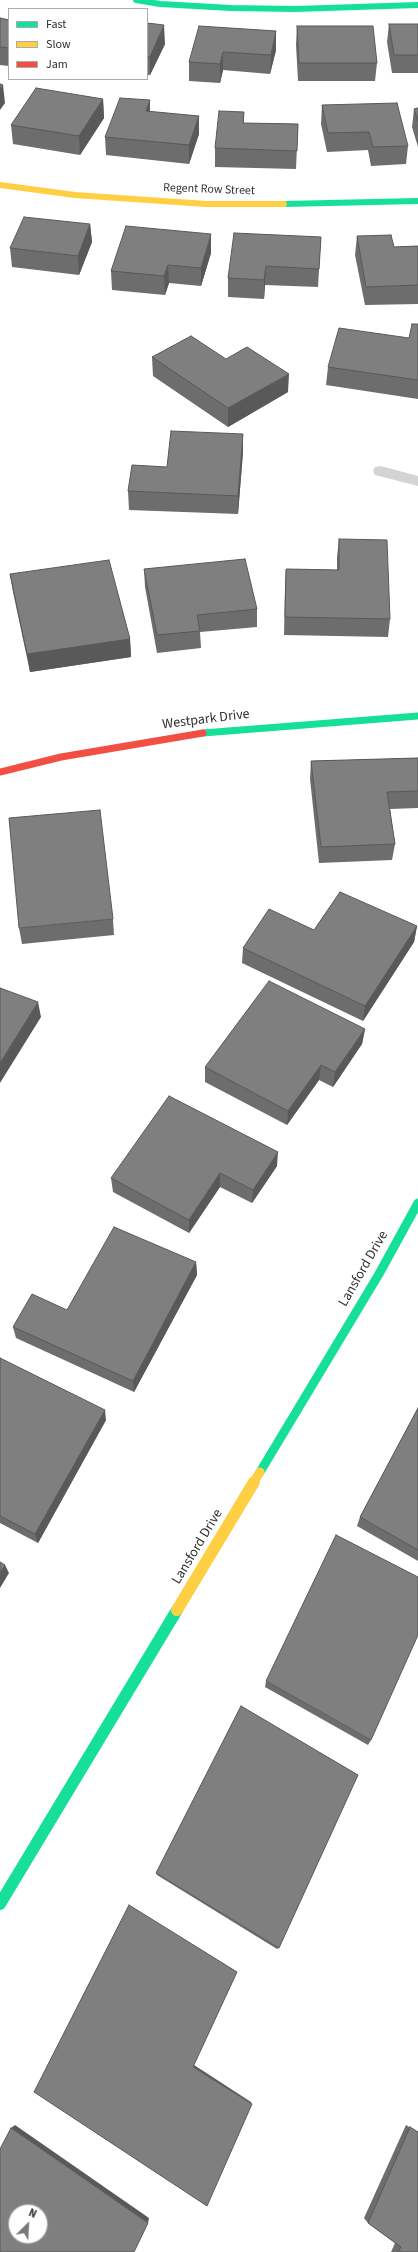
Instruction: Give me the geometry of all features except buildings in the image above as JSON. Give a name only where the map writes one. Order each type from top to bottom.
[{"type":"street","points":[[136,0],[231,8],[295,9],[418,4]]},
{"type":"street","name":"Regent Row Street","points":[[0,185],[75,196],[206,204],[354,204],[418,201]]},
{"type":"street","points":[[381,471],[418,481]]},
{"type":"street","name":"Westpark Drive","points":[[0,772],[61,757],[185,735],[338,721],[418,716]]},
{"type":"street","name":"Lansford Drive","points":[[0,1904],[375,1280],[418,1203]]},
{"type":"traffic: fast","points":[[136,0],[160,4],[231,8],[295,9],[418,5]]},
{"type":"traffic: fast","points":[[284,204],[418,201]]},
{"type":"traffic: fast","points":[[203,733],[418,716]]},
{"type":"traffic: fast","points":[[260,1472],[379,1274],[418,1203]]},
{"type":"traffic: fast","points":[[0,1904],[177,1610]]},
{"type":"traffic: slow","points":[[0,185],[75,195],[206,204],[284,204]]},
{"type":"traffic: slow","points":[[177,1610],[260,1472]]},
{"type":"traffic: jam","points":[[0,772],[61,757],[203,733]]}]
